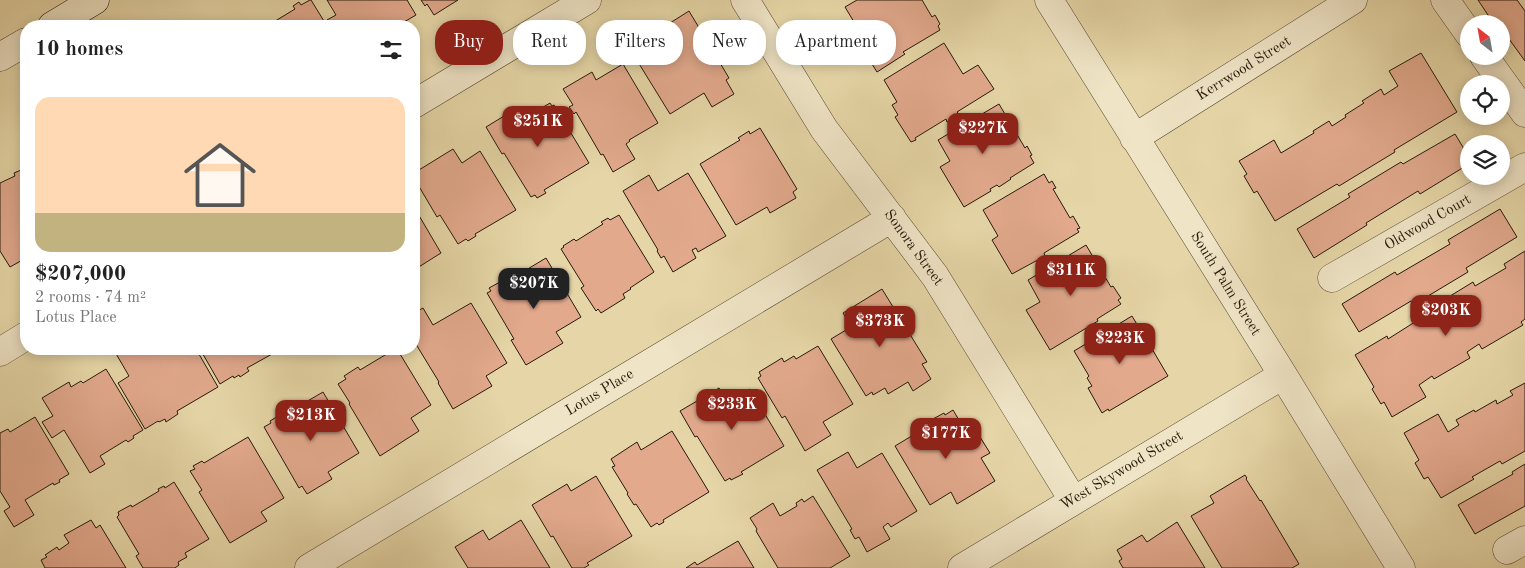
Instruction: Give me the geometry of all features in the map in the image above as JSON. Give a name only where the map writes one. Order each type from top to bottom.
[{"type":"street","points":[[62,20],[95,0]]},
{"type":"street","points":[[420,100],[587,0]]},
{"type":"street","name":"Sonora Street","points":[[745,0],[824,129],[935,276],[1074,500]]},
{"type":"street","name":"South Palm Street","points":[[1049,0],[1401,568]]},
{"type":"street","points":[[1445,0],[1460,21]]},
{"type":"street","name":"Kerrwood Street","points":[[1134,138],[1342,3]]},
{"type":"street","points":[[0,57],[20,45]]},
{"type":"street","points":[[1490,65],[1525,113]]},
{"type":"street","name":"Oldwood Court","points":[[1332,278],[1525,167]]},
{"type":"street","name":"Lotus Place","points":[[309,568],[892,218]]},
{"type":"street","points":[[0,352],[20,340]]},
{"type":"street","name":"West Skywood Street","points":[[962,568],[1283,375]]},
{"type":"building","points":[[311,0],[323,20],[277,20],[295,9],[293,6],[299,2],[301,5]]},
{"type":"building","points":[[327,0],[407,0],[416,15],[407,20],[327,20],[336,15]]},
{"type":"building","points":[[421,0],[458,0],[434,15],[427,4],[425,6]]},
{"type":"building","points":[[857,0],[922,0],[932,17],[935,15],[940,24],[938,26],[940,30],[903,52],[905,54],[896,60],[896,20],[853,20],[845,7]]},
{"type":"building","points":[[1478,0],[1517,0],[1525,11],[1525,61],[1510,40],[1510,15],[1488,15]]},
{"type":"building","points":[[689,11],[694,20],[693,65],[721,65],[729,78],[726,80],[734,94],[712,107],[704,93],[670,114],[640,65],[683,65],[683,20],[675,20]]},
{"type":"building","points":[[944,43],[963,74],[978,65],[994,89],[957,112],[959,114],[947,122],[946,119],[911,142],[895,117],[898,115],[892,105],[897,102],[884,80]]},
{"type":"building","points":[[1421,53],[1457,112],[1339,186],[1337,184],[1275,221],[1257,191],[1254,193],[1244,176],[1247,174],[1239,161],[1274,140],[1281,153],[1314,133],[1313,131],[1329,121],[1332,126],[1364,103],[1362,101],[1381,89],[1384,95],[1398,86],[1389,71]]},
{"type":"building","points":[[624,65],[658,123],[629,140],[626,144],[635,159],[613,172],[576,112],[574,114],[569,107],[573,105],[563,89],[592,72],[596,80]]},
{"type":"building","points":[[873,65],[888,65],[877,72]]},
{"type":"building","points":[[550,103],[552,106],[554,105],[589,163],[544,190],[546,193],[537,198],[535,195],[531,197],[486,127],[514,110],[520,121]]},
{"type":"building","points":[[999,104],[1025,148],[1027,146],[1034,163],[999,187],[997,185],[990,189],[991,191],[964,207],[940,167],[950,161],[938,140]]},
{"type":"building","points":[[760,128],[797,189],[793,192],[796,198],[770,213],[767,207],[736,225],[700,164],[740,140],[738,138],[749,131],[750,134]]},
{"type":"building","points":[[1455,134],[1460,142],[1460,170],[1420,194],[1418,191],[1314,258],[1297,229],[1350,197],[1348,194],[1401,162],[1403,164]]},
{"type":"building","points":[[453,149],[462,163],[480,151],[516,210],[475,234],[476,236],[468,241],[466,239],[458,244],[440,215],[437,217],[420,188],[420,169]]},
{"type":"building","points":[[20,170],[20,261],[10,267],[0,251],[0,183],[15,176],[14,173]]},
{"type":"building","points":[[688,173],[726,236],[698,252],[696,248],[692,250],[696,258],[673,272],[664,256],[661,258],[623,191],[649,175],[658,191]]},
{"type":"building","points":[[1044,174],[1049,183],[1052,181],[1056,188],[1053,189],[1070,218],[1073,216],[1080,228],[1077,229],[1079,232],[1044,253],[1045,256],[1012,274],[992,240],[998,236],[983,210]]},
{"type":"building","points":[[1500,209],[1517,237],[1466,268],[1468,272],[1413,305],[1411,301],[1359,332],[1342,304],[1395,272],[1397,275],[1450,244],[1448,240]]},
{"type":"building","points":[[619,215],[654,272],[623,294],[625,298],[601,313],[598,309],[596,311],[581,288],[584,286],[561,249],[574,239],[576,241],[603,224],[601,222]]},
{"type":"building","points":[[420,217],[441,253],[420,266]]},
{"type":"building","points":[[1086,245],[1111,287],[1113,286],[1121,298],[1118,300],[1121,304],[1097,319],[1098,321],[1050,350],[1026,310],[1040,302],[1028,280]]},
{"type":"building","points":[[1525,251],[1525,319],[1521,322],[1523,325],[1482,349],[1479,344],[1467,352],[1470,358],[1434,379],[1432,376],[1419,385],[1426,397],[1392,417],[1384,402],[1381,404],[1372,389],[1374,387],[1355,355],[1387,336],[1388,339],[1418,320],[1416,317],[1473,282],[1475,286],[1506,268],[1504,264]]},
{"type":"building","points":[[546,258],[581,317],[556,332],[563,343],[526,365],[511,340],[514,339],[487,293],[491,291],[489,288],[500,282],[501,285]]},
{"type":"building","points":[[882,289],[927,362],[922,364],[931,379],[913,391],[908,382],[888,394],[885,388],[873,395],[872,392],[866,396],[831,339],[851,327],[843,313]]},
{"type":"building","points":[[471,303],[507,363],[486,376],[492,386],[453,409],[420,351],[420,310],[423,308],[433,325]]},
{"type":"building","points":[[1132,316],[1138,326],[1140,325],[1142,332],[1168,376],[1109,411],[1108,409],[1102,413],[1088,388],[1092,386],[1087,378],[1089,376],[1074,351]]},
{"type":"building","points":[[818,346],[853,404],[823,422],[831,435],[805,451],[785,416],[782,418],[758,378],[761,376],[759,372],[782,358],[784,362],[794,356],[796,359]]},
{"type":"building","points":[[117,355],[199,355],[218,387],[177,411],[178,414],[166,422],[165,419],[158,421],[145,429],[118,383],[129,376]]},
{"type":"building","points":[[203,355],[270,355],[247,368],[249,371],[240,377],[239,375],[234,378],[233,376],[220,384]]},
{"type":"building","points":[[385,355],[401,355],[431,405],[411,418],[419,431],[380,456],[338,384],[346,379],[344,376],[358,367],[360,370]]},
{"type":"building","points":[[106,369],[143,430],[133,436],[134,438],[128,442],[126,440],[100,456],[105,464],[90,473],[64,430],[52,438],[42,422],[53,416],[42,398],[69,382],[71,387],[81,381],[83,383]]},
{"type":"building","points":[[1525,383],[1525,451],[1502,464],[1500,461],[1441,498],[1428,477],[1424,479],[1415,463],[1419,460],[1404,433],[1438,414],[1448,432],[1459,425],[1456,420],[1496,400],[1497,404],[1513,395],[1510,391]]},
{"type":"building","points":[[719,388],[728,402],[750,389],[784,446],[741,472],[743,474],[725,481],[680,411]]},
{"type":"building","points":[[323,392],[359,453],[328,472],[332,479],[307,494],[302,486],[299,488],[264,427],[286,411],[287,413]]},
{"type":"building","points":[[953,410],[972,442],[980,437],[990,453],[981,458],[995,481],[957,504],[951,492],[930,505],[895,446],[935,422],[933,419]]},
{"type":"building","points":[[35,417],[69,474],[59,480],[60,482],[54,485],[53,483],[25,500],[34,515],[14,527],[4,511],[10,507],[0,491],[0,433],[8,429],[10,432]]},
{"type":"building","points":[[672,431],[709,492],[663,520],[664,522],[659,525],[657,523],[651,527],[627,494],[612,467],[615,466],[611,459],[637,442],[641,450]]},
{"type":"building","points":[[248,437],[284,498],[261,512],[267,521],[230,543],[199,492],[202,490],[190,471],[195,469],[193,466],[202,461],[204,463]]},
{"type":"building","points":[[848,452],[857,468],[882,453],[917,511],[891,527],[888,523],[883,527],[890,539],[867,552],[859,537],[855,539],[850,530],[852,529],[817,470]]},
{"type":"building","points":[[1525,464],[1525,506],[1475,534],[1458,505],[1513,474],[1512,472]]},
{"type":"building","points":[[1245,475],[1299,564],[1292,568],[1222,568],[1191,516],[1214,503],[1210,496]]},
{"type":"building","points":[[596,476],[632,536],[587,563],[589,565],[584,568],[572,568],[532,505],[567,484],[571,491]]},
{"type":"building","points":[[174,482],[209,539],[185,553],[187,557],[178,562],[179,565],[175,568],[143,568],[136,556],[139,554],[117,517],[119,515],[118,512],[131,505],[132,507],[159,491],[158,489],[164,486],[165,488]]},
{"type":"building","points":[[813,496],[850,556],[830,568],[778,568],[750,518],[773,503],[780,516],[797,506],[796,503],[802,499],[804,502]]},
{"type":"building","points":[[91,520],[96,528],[100,525],[126,568],[45,568],[41,560],[47,557],[45,555],[57,547],[59,550],[69,543],[64,535]]},
{"type":"building","points":[[521,520],[550,568],[468,568],[455,547],[483,530],[489,540]]},
{"type":"building","points":[[1177,522],[1205,568],[1123,568],[1119,561],[1122,559],[1117,550],[1142,535],[1147,542]]},
{"type":"building","points":[[738,541],[754,568],[686,568],[695,562],[697,565]]}]
